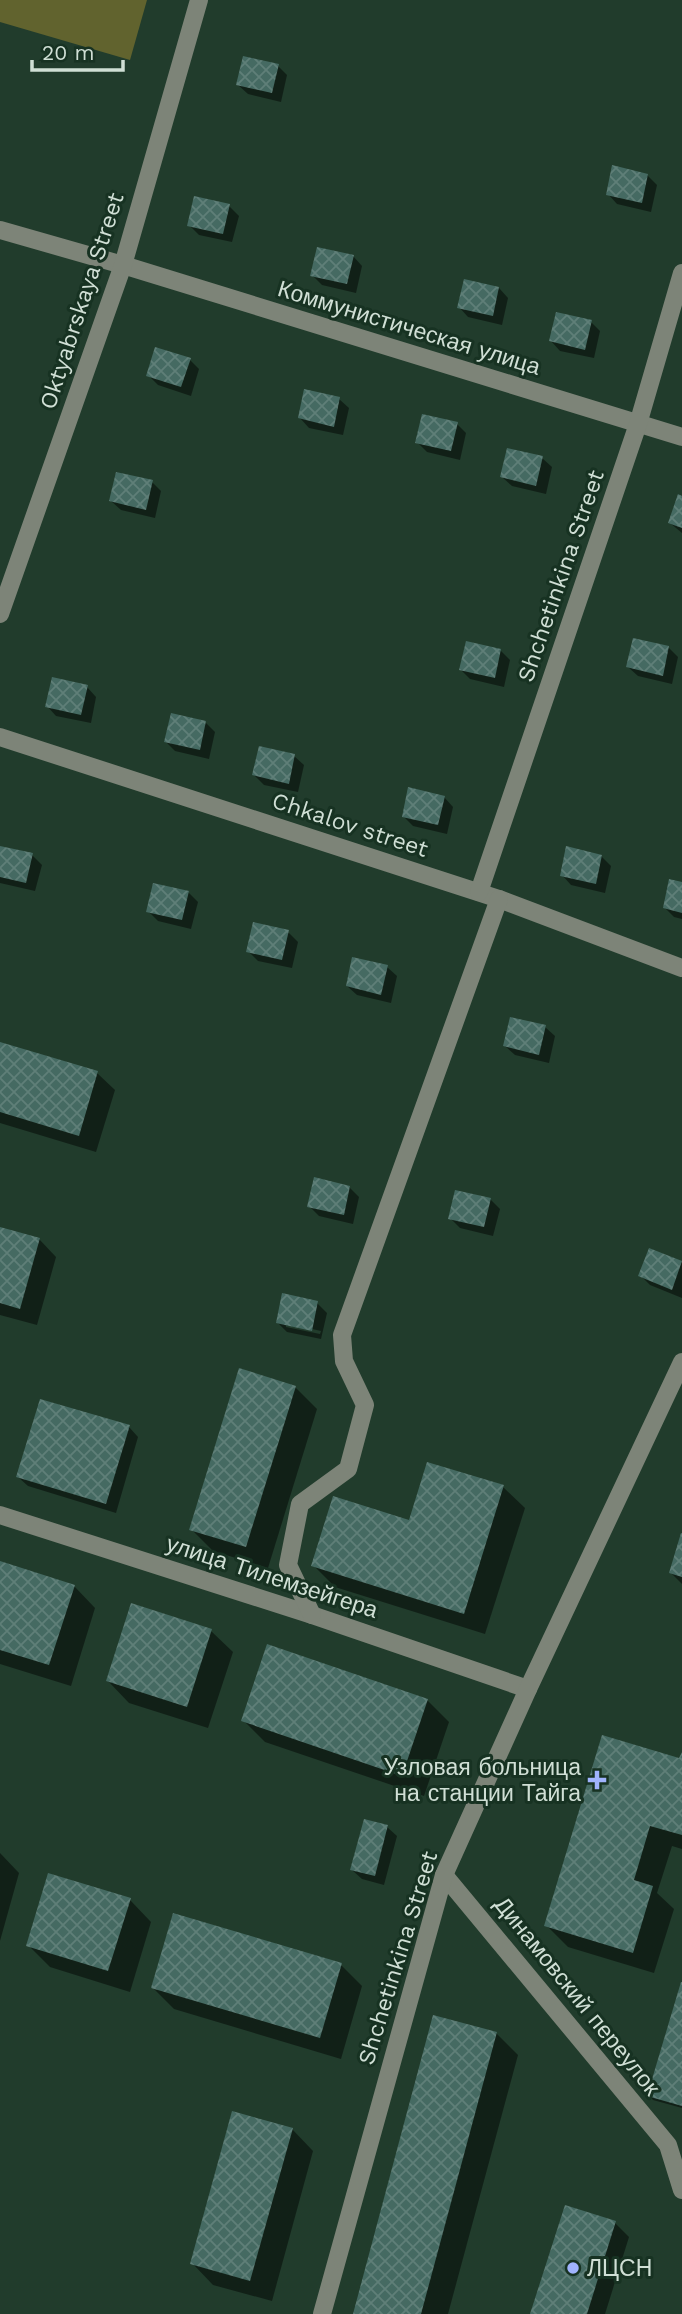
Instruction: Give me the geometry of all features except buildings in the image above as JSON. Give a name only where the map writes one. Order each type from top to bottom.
[{"type":"street","name":"Oktyabrskaya Street","points":[[0,614],[123,265],[199,0]]},
{"type":"street","name":"Коммунистическая улица","points":[[0,230],[123,265],[682,437]]},
{"type":"street","name":"Shchetinkina Street","points":[[479,892],[638,424],[682,273]]},
{"type":"street","name":"Chkalov street","points":[[0,737],[479,892],[682,968]]},
{"type":"street","points":[[312,1615],[288,1565],[300,1504],[348,1469],[365,1405],[344,1361],[342,1335],[499,899]]},
{"type":"street","name":"Shchetinkina Street","points":[[322,2314],[444,1875],[528,1689],[682,1363]]},
{"type":"street","name":"улица Тилемзейгера","points":[[0,1515],[312,1615],[528,1689]]},
{"type":"street","name":"Динамовский переулок","points":[[444,1875],[668,2145],[682,2190]]},
{"type":"green space","points":[[0,0],[147,0],[130,60],[0,22]]},
{"type":"place","name":"Узловая больница на станции Тайга","points":[[597,1780]]},
{"type":"place","name":"ЛЦСН","points":[[573,2268]]}]
